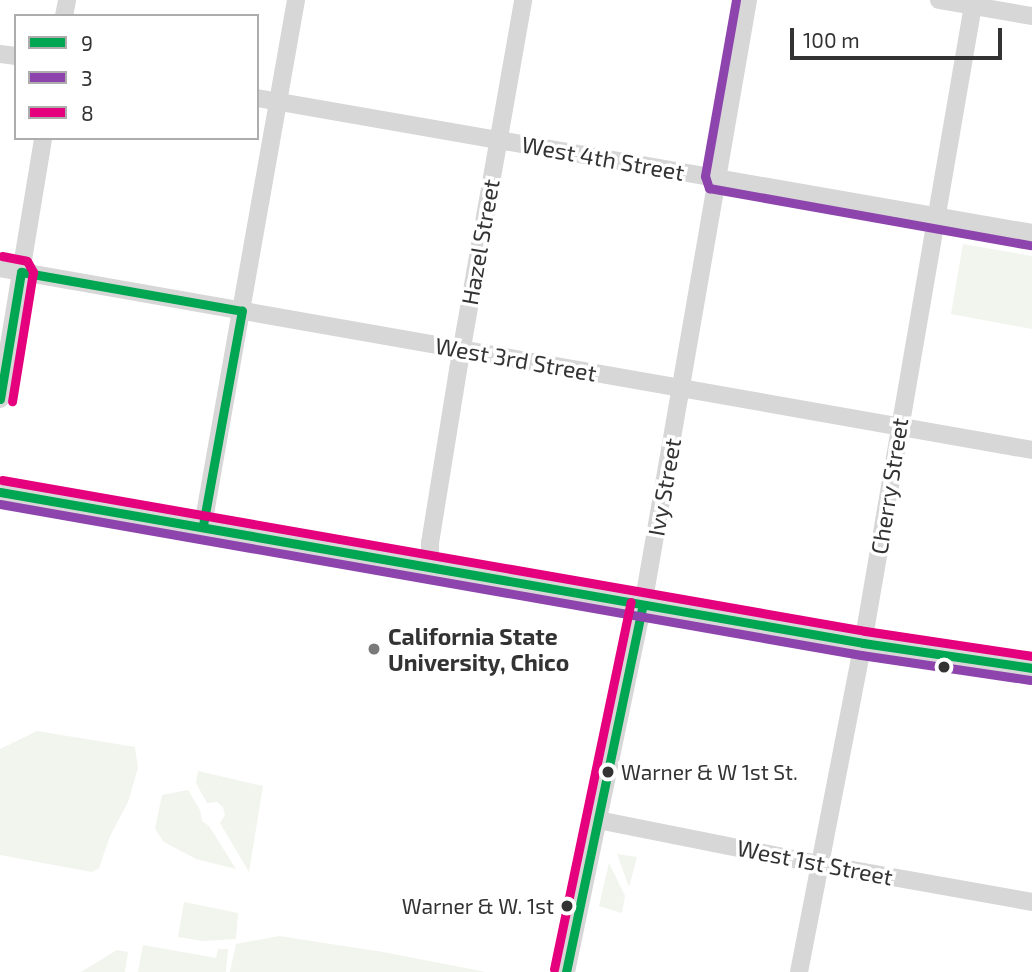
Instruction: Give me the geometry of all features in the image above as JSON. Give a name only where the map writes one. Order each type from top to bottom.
[{"type":"street","points":[[203,525],[296,0]]},
{"type":"street","name":"Hazel Street","points":[[430,568],[430,542],[461,349],[523,0]]},
{"type":"street","name":"Ivy Street","points":[[566,972],[643,605],[748,0]]},
{"type":"street","points":[[939,0],[974,3],[1032,16]]},
{"type":"street","name":"Cherry Street","points":[[799,972],[863,643],[898,426],[974,3]]},
{"type":"street","name":"West 4th Street","points":[[259,98],[1032,233]]},
{"type":"street","points":[[0,399],[43,140]]},
{"type":"street","name":"West 3rd Street","points":[[0,268],[1032,450]]},
{"type":"street","points":[[0,492],[203,525],[430,568],[863,643],[1032,668]]},
{"type":"street","name":"West 1st Street","points":[[598,820],[819,864],[1032,902]]},
{"type":"shaded area","points":[[963,244],[1032,256],[1032,329],[951,314]]},
{"type":"shaded area","points":[[37,731],[135,747],[138,768],[128,802],[110,836],[99,868],[92,872],[0,855],[0,749]]},
{"type":"shaded area","points":[[198,771],[263,786],[249,872],[220,823],[225,815],[223,807],[217,802],[207,803],[196,783]]},
{"type":"shaded area","points":[[188,790],[200,810],[202,821],[209,826],[236,869],[196,859],[164,842],[155,829],[162,795]]},
{"type":"shaded area","points":[[617,854],[637,857],[629,887]]},
{"type":"shaded area","points":[[609,863],[625,896],[622,913],[599,906]]},
{"type":"shaded area","points":[[184,902],[238,913],[236,939],[203,941],[178,937]]},
{"type":"shaded area","points":[[279,936],[486,972],[230,972],[236,944]]},
{"type":"shaded area","points":[[143,945],[216,958],[218,949],[228,949],[226,972],[138,972]]},
{"type":"shaded area","points":[[117,950],[128,952],[125,972],[81,972]]},
{"type":"transit line","name":"3","points":[[736,0],[705,176],[709,188],[1030,245]]},
{"type":"transit line","name":"8","points":[[2,256],[27,261],[33,272],[12,401]]},
{"type":"transit line","name":"9","points":[[21,272],[242,311]]},
{"type":"transit line","name":"9","points":[[0,399],[21,272]]},
{"type":"transit line","name":"9","points":[[203,525],[242,311]]},
{"type":"transit line","name":"8","points":[[2,480],[865,631],[1032,656]]},
{"type":"transit line","name":"9","points":[[0,492],[863,643],[1032,668]]},
{"type":"transit line","name":"3","points":[[0,504],[861,655],[1030,680]]},
{"type":"transit line","name":"8","points":[[554,969],[631,602]]},
{"type":"transit line","name":"9","points":[[566,972],[643,605]]},
{"type":"place","name":"California State University, Chico","points":[[374,649]]},
{"type":"place","name":"Warner & W 1st St.","points":[[608,772]]},
{"type":"place","name":"Warner & W. 1st","points":[[567,906]]}]
